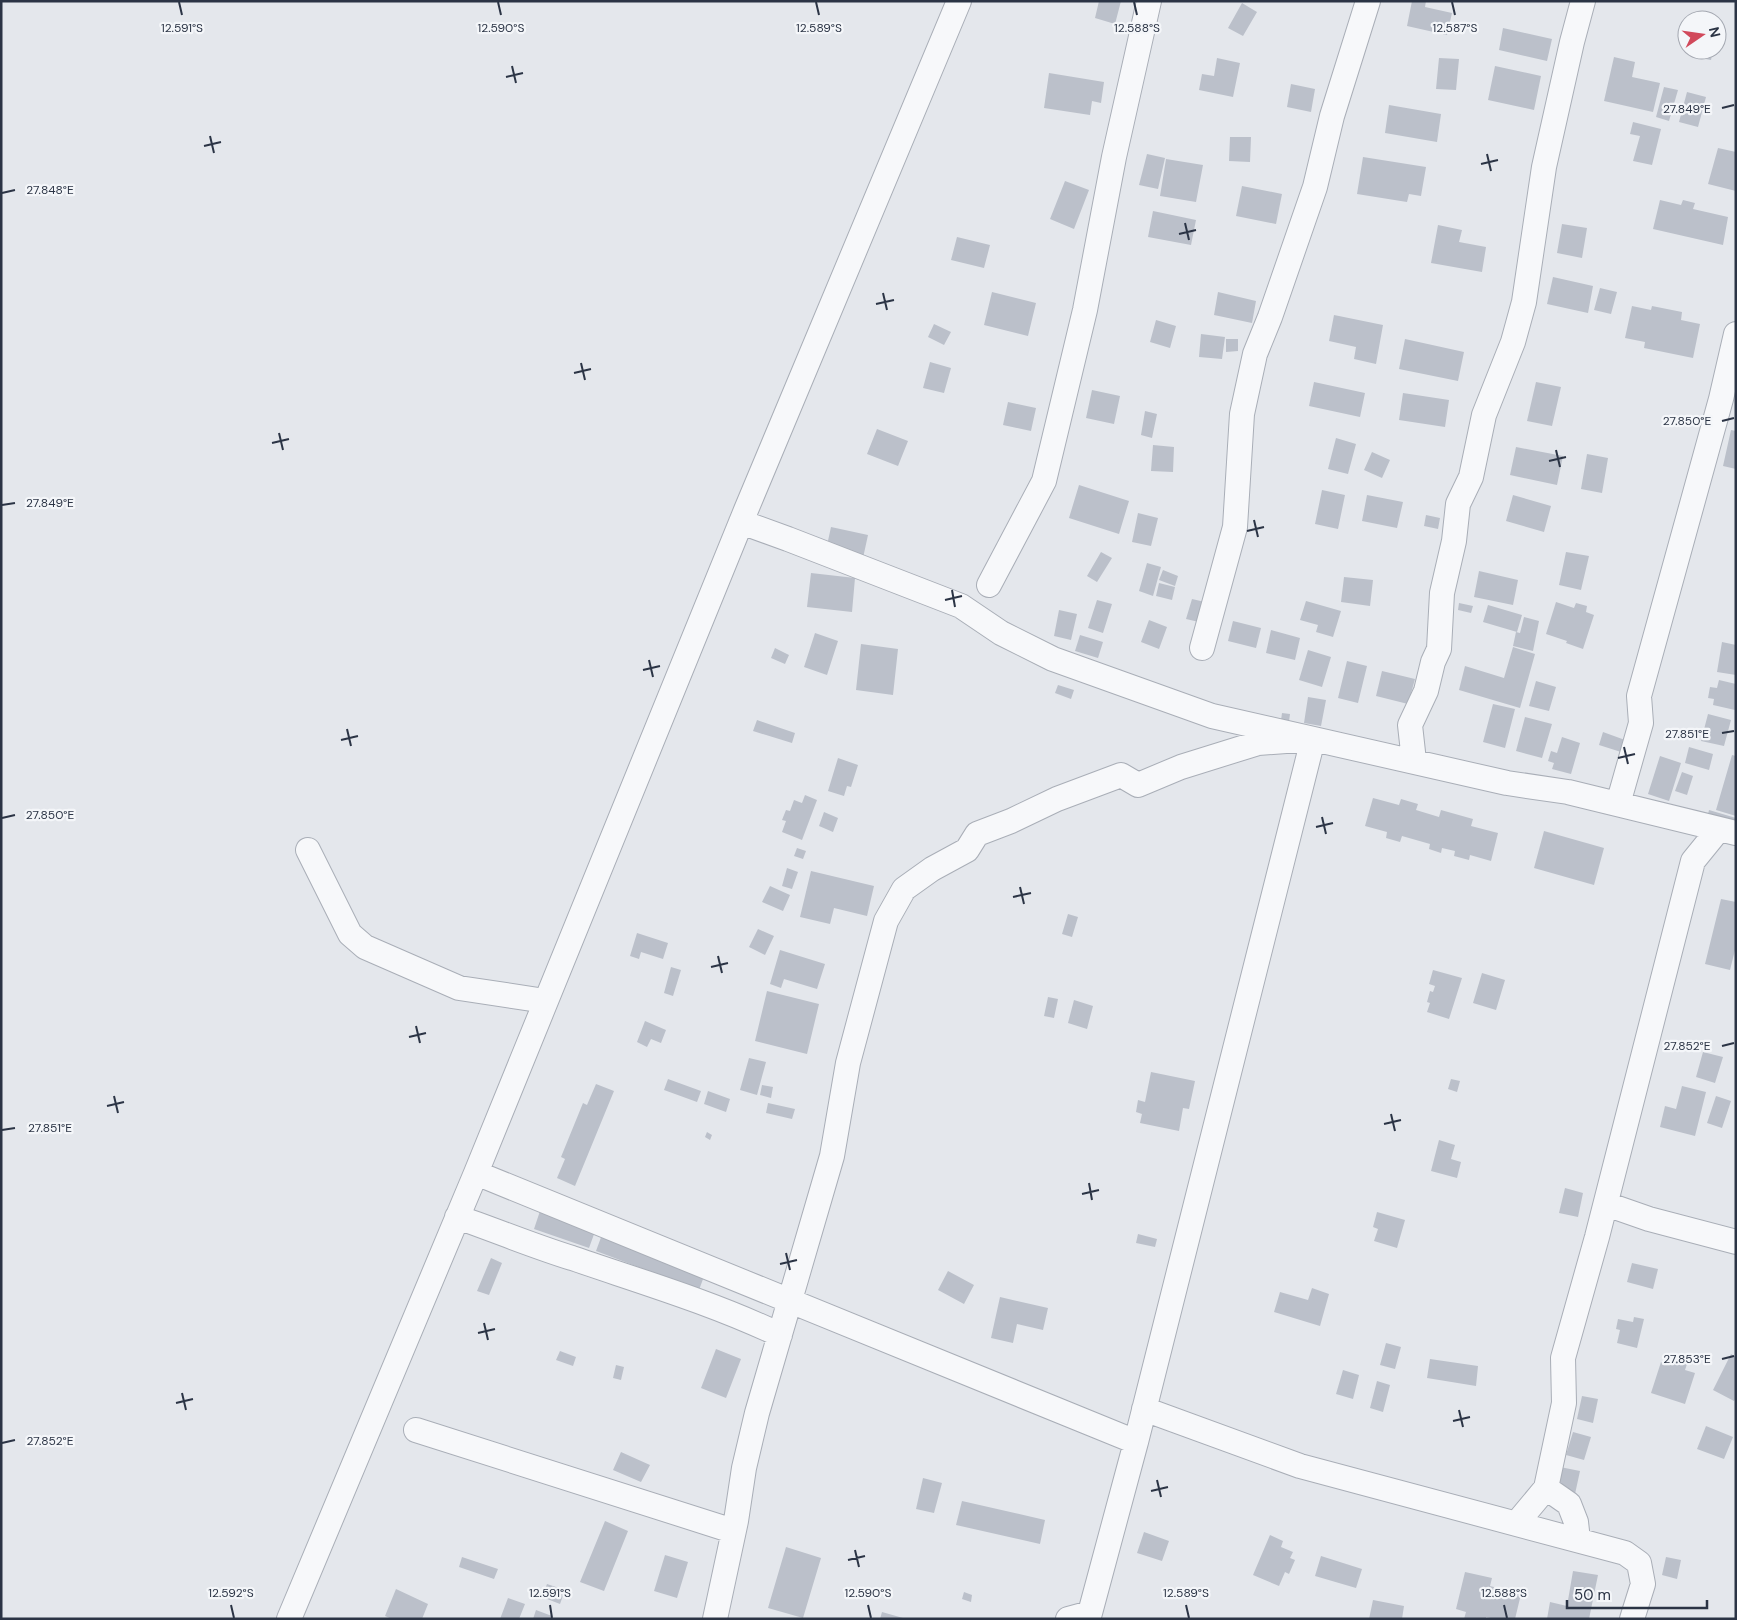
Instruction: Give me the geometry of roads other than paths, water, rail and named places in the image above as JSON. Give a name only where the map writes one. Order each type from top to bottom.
[{"type":"street","points":[[289,1619],[476,1173],[741,522],[959,1]]},
{"type":"street","points":[[989,584],[1044,482],[1085,310],[1114,157],[1149,1]]},
{"type":"street","points":[[1202,648],[1221,573],[1235,528],[1242,414],[1255,354],[1270,317],[1315,187],[1332,116],[1368,1]]},
{"type":"street","points":[[1414,762],[1410,725],[1426,691],[1433,662],[1439,649],[1442,593],[1454,541],[1458,504],[1471,477],[1484,415],[1513,342],[1524,302],[1544,167],[1583,1]]},
{"type":"street","points":[[1618,804],[1641,723],[1639,696],[1722,399],[1736,334]]},
{"type":"street","points":[[741,522],[788,538],[961,606],[1001,633],[1053,659],[1212,716],[1508,783],[1568,792],[1727,831]]},
{"type":"street","points":[[716,1619],[744,1468],[757,1413],[832,1156],[848,1063],[886,921],[904,889],[932,869],[967,850],[977,834],[1011,821],[1057,798],[1121,775],[1138,785],[1181,767],[1258,743],[1313,739]]},
{"type":"street","points":[[1068,1619],[1090,1613],[1136,1442],[1313,739]]},
{"type":"street","points":[[1516,1524],[1546,1488],[1564,1403],[1563,1358],[1606,1204],[1693,861],[1727,831]]},
{"type":"street","points":[[308,850],[350,934],[365,948],[459,988],[545,1002]]},
{"type":"street","points":[[476,1173],[1136,1442]]},
{"type":"street","points":[[1606,1204],[1649,1220],[1736,1242]]},
{"type":"street","points":[[457,1217],[570,1258],[636,1278],[723,1310],[780,1334]]},
{"type":"street","points":[[1144,1409],[1300,1466],[1625,1553],[1639,1563],[1643,1584],[1632,1619]]},
{"type":"street","points":[[416,1430],[733,1531]]},
{"type":"street","points":[[1546,1488],[1569,1504],[1576,1522],[1578,1540]]}]
